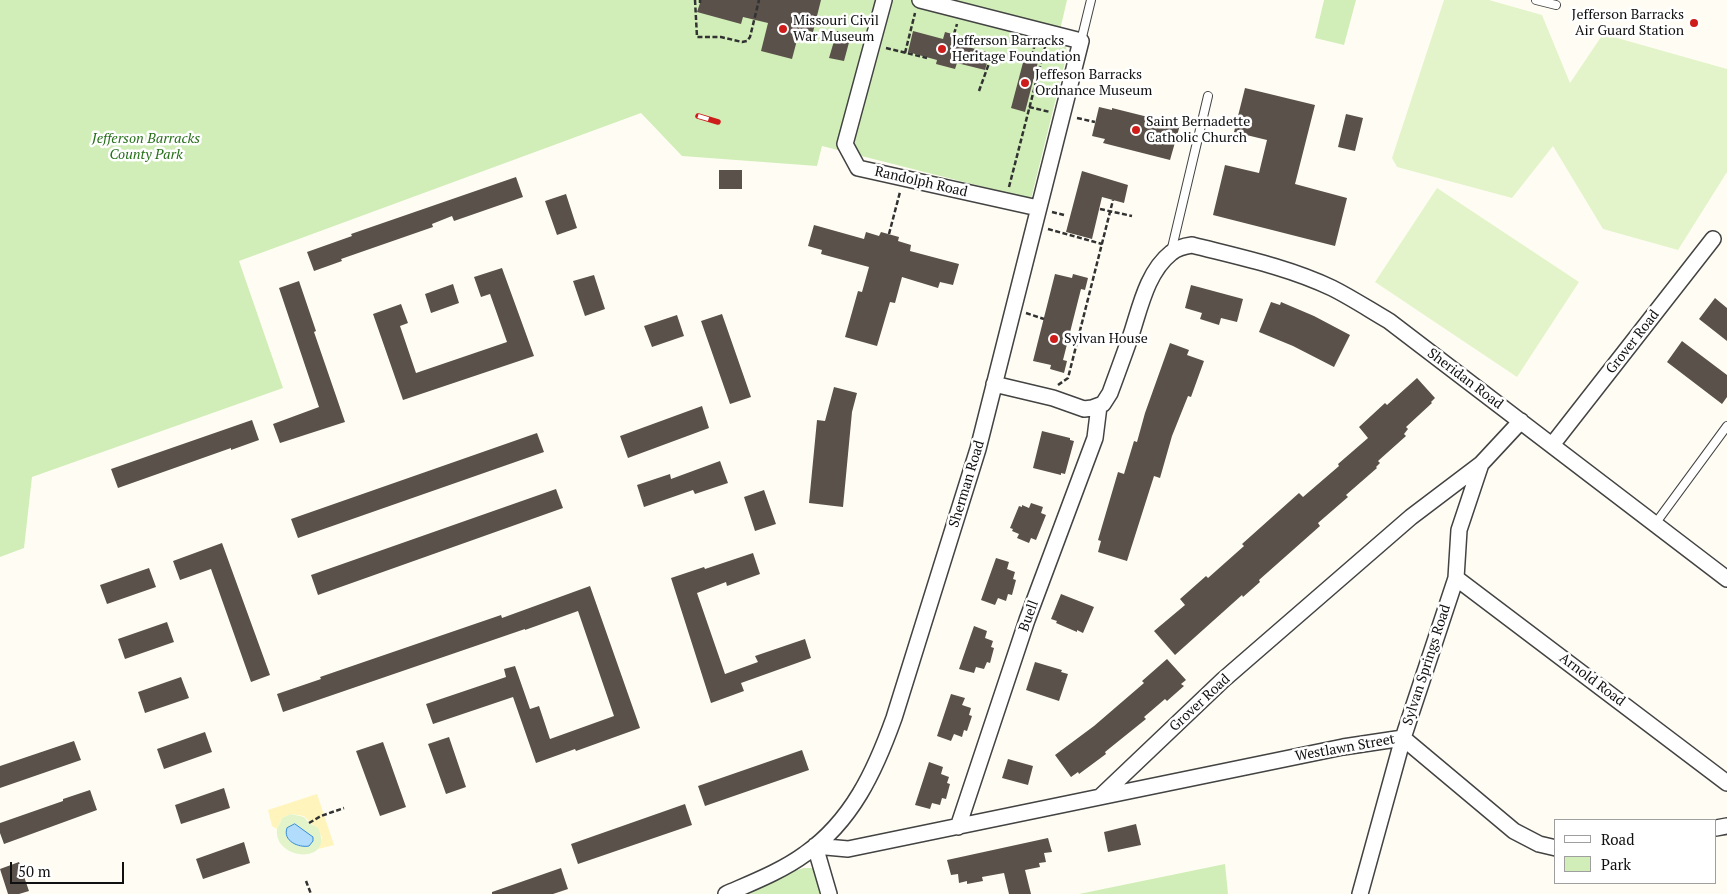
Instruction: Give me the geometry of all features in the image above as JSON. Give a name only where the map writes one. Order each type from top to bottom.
[{"type":"street","name":"Randolph Road","points":[[884,0],[845,144],[858,168],[1045,210]]},
{"type":"street","points":[[918,6],[1080,41]]},
{"type":"street","name":"Sherman Road","points":[[726,894],[804,855],[815,846],[827,835],[855,801],[867,783],[880,757],[897,709],[975,458],[1034,225],[1045,210],[1080,41]]},
{"type":"street","name":"Grover Road","points":[[1552,445],[1713,239]]},
{"type":"street","name":"Sheridan Road","points":[[1171,252],[1181,247],[1192,246],[1265,264],[1300,275],[1332,288],[1389,321],[1727,579]]},
{"type":"street","points":[[994,384],[1084,408],[1103,404],[1110,394],[1154,274],[1171,252]]},
{"type":"street","name":"Buell","points":[[958,827],[1027,620],[1095,438],[1099,406]]},
{"type":"street","name":"Grover Road","points":[[1100,797],[1223,680],[1411,517],[1481,464],[1521,421]]},
{"type":"street","name":"Sylvan Springs Road","points":[[1360,894],[1403,738],[1456,578],[1459,530],[1481,464]]},
{"type":"street","name":"Arnold Road","points":[[1456,578],[1727,783]]},
{"type":"street","name":"Westlawn Street","points":[[1100,797],[1342,746],[1403,738],[1514,831],[1539,844],[1554,848]]},
{"type":"street","points":[[829,894],[815,846],[848,849],[1100,797]]},
{"type":"lane","name":"Sherman Road","points":[[1080,41],[1091,0]]},
{"type":"lane","points":[[1536,0],[1556,5]]},
{"type":"lane","points":[[1171,252],[1208,96]]},
{"type":"lane","points":[[1655,524],[1727,426]]},
{"type":"path","points":[[695,0],[697,37],[721,37],[744,42],[750,37],[759,0]]},
{"type":"path","points":[[905,53],[918,6]]},
{"type":"path","points":[[954,34],[957,23]]},
{"type":"path","points":[[1032,56],[1035,43]]},
{"type":"path","points":[[872,44],[927,58]]},
{"type":"path","points":[[1005,201],[1045,46]]},
{"type":"path","points":[[979,91],[992,55]]},
{"type":"path","points":[[889,234],[904,178]]},
{"type":"path","points":[[1052,398],[1056,386],[1068,378],[1113,200]]},
{"type":"path","points":[[1100,209],[1132,216]]},
{"type":"path","points":[[1045,210],[1064,215]]},
{"type":"path","points":[[1034,225],[1102,244]]},
{"type":"path","points":[[1026,313],[1044,318]]},
{"type":"path","points":[[309,823],[321,816],[344,808]]},
{"type":"path","points":[[306,881],[311,894]]},
{"type":"green space","name":"Jefferson Barracks County Park","points":[[0,0],[1067,0],[1057,43],[1066,47],[1067,54],[1031,199],[822,146],[817,166],[682,156],[641,113],[239,261],[283,388],[32,477],[24,548],[0,557]]},
{"type":"green space","points":[[1324,0],[1356,0],[1344,45],[1315,38]]},
{"type":"green space","points":[[1444,0],[1489,0],[1542,15],[1570,83],[1603,34],[1727,69],[1727,172],[1678,250],[1603,229],[1553,146],[1512,198],[1397,167],[1392,158]]},
{"type":"green space","points":[[1437,188],[1579,282],[1517,377],[1375,282]]},
{"type":"green space","points":[[291,814],[304,817],[309,823],[318,828],[321,840],[319,848],[312,853],[293,853],[284,848],[278,840],[277,829],[282,818]]},
{"type":"green space","points":[[1225,864],[1228,894],[1079,894]]},
{"type":"green space","points":[[813,868],[819,873],[822,894],[745,894],[794,871]]},
{"type":"sand","points":[[317,794],[334,845],[318,849],[322,837],[304,816],[291,814],[282,818],[277,829],[272,826],[268,810]]},
{"type":"water","points":[[295,824],[313,837],[313,841],[309,846],[296,845],[287,837],[287,828]]},
{"type":"building","name":"Missouri Civil War Museum","points":[[701,0],[821,0],[813,32],[800,29],[792,59],[761,51],[768,23],[743,17],[741,24],[697,12]]},
{"type":"building","points":[[837,31],[851,35],[844,61],[829,58]]},
{"type":"building","name":"Jefferson Barracks Heritage Foundation","points":[[913,31],[943,39],[945,32],[963,37],[961,45],[990,53],[985,70],[957,63],[955,69],[936,64],[937,60],[908,52]]},
{"type":"building","name":"Jeffeson Barracks Ordnance Museum","points":[[1025,55],[1039,58],[1025,112],[1011,108]]},
{"type":"building","points":[[1245,88],[1315,105],[1295,184],[1347,198],[1335,246],[1213,215],[1225,165],[1259,173],[1267,140],[1234,132]]},
{"type":"building","name":"Saint Bernadette Catholic Church","points":[[1099,107],[1112,110],[1112,108],[1180,125],[1170,160],[1103,143],[1105,139],[1092,136]]},
{"type":"building","points":[[1346,114],[1363,118],[1355,151],[1338,147]]},
{"type":"building","points":[[719,170],[742,170],[742,189],[719,189]]},
{"type":"building","points":[[1082,171],[1128,185],[1124,203],[1102,197],[1092,239],[1066,232]]},
{"type":"building","points":[[516,177],[523,197],[454,221],[452,216],[432,224],[433,227],[341,259],[342,261],[314,271],[307,252],[352,236],[351,234]]},
{"type":"building","points":[[566,194],[577,228],[557,235],[545,201]]},
{"type":"building","points":[[814,225],[864,239],[866,232],[879,236],[881,232],[899,237],[898,241],[911,245],[910,251],[959,264],[953,285],[940,282],[938,288],[902,277],[895,303],[890,302],[877,346],[845,337],[858,291],[862,292],[869,267],[821,254],[822,250],[808,246]]},
{"type":"building","points":[[502,268],[534,356],[403,400],[373,314],[401,304],[408,323],[400,326],[416,373],[507,342],[490,294],[481,297],[474,277]]},
{"type":"building","name":"Sylvan House","points":[[1055,274],[1072,278],[1073,274],[1088,278],[1085,290],[1081,289],[1063,360],[1067,361],[1064,373],[1050,369],[1051,365],[1033,361]]},
{"type":"building","points":[[594,275],[605,309],[585,316],[573,281]]},
{"type":"building","points":[[299,281],[316,331],[314,332],[345,422],[280,443],[273,424],[319,407],[279,288]]},
{"type":"building","points":[[453,284],[459,303],[431,313],[425,294]]},
{"type":"building","points":[[1191,285],[1243,299],[1237,322],[1221,318],[1219,325],[1200,319],[1202,313],[1185,308]]},
{"type":"building","points":[[1715,298],[1727,308],[1727,341],[1699,319]]},
{"type":"building","points":[[1271,302],[1280,305],[1281,302],[1314,316],[1350,335],[1334,367],[1293,346],[1259,332]]},
{"type":"building","points":[[722,314],[751,397],[730,404],[701,321]]},
{"type":"building","points":[[677,315],[684,336],[652,347],[644,326]]},
{"type":"building","points":[[1682,341],[1727,375],[1727,397],[1722,404],[1667,362]]},
{"type":"building","points":[[1170,343],[1189,350],[1187,355],[1204,361],[1191,397],[1188,396],[1172,436],[1160,478],[1154,476],[1127,561],[1098,552],[1101,541],[1098,540],[1118,472],[1124,474],[1134,441],[1137,442],[1145,413]]},
{"type":"building","points":[[1417,378],[1435,398],[1406,427],[1408,429],[1404,434],[1406,436],[1378,461],[1380,463],[1377,468],[1346,495],[1348,497],[1318,523],[1320,526],[1259,580],[1260,582],[1243,597],[1242,595],[1175,655],[1154,631],[1185,605],[1180,599],[1206,576],[1208,578],[1244,546],[1242,544],[1299,493],[1303,497],[1339,466],[1338,464],[1368,438],[1359,427],[1385,403],[1387,405]]},
{"type":"building","points":[[834,387],[857,393],[852,412],[843,507],[809,503],[817,420],[825,421]]},
{"type":"building","points":[[702,406],[709,428],[628,458],[620,436]]},
{"type":"building","points":[[252,420],[259,440],[118,488],[111,469]]},
{"type":"building","points":[[1042,431],[1070,438],[1070,440],[1074,441],[1065,474],[1061,473],[1061,475],[1033,468]]},
{"type":"building","points":[[537,433],[544,452],[298,538],[291,519]]},
{"type":"building","points":[[720,461],[728,483],[695,494],[693,490],[644,507],[637,485],[670,474],[671,479]]},
{"type":"building","points":[[556,489],[563,508],[318,595],[311,575]]},
{"type":"building","points":[[764,490],[776,524],[755,531],[744,497]]},
{"type":"building","points":[[1031,503],[1043,507],[1041,513],[1046,515],[1036,540],[1031,538],[1029,543],[1017,538],[1019,534],[1010,528],[1019,506],[1022,507],[1022,505],[1029,508]]},
{"type":"building","points":[[222,543],[270,675],[251,682],[211,569],[180,580],[173,561]]},
{"type":"building","points":[[753,553],[760,574],[727,586],[726,582],[697,593],[725,674],[758,662],[755,656],[805,639],[811,658],[741,683],[744,691],[711,703],[671,578]]},
{"type":"building","points":[[996,558],[1009,562],[1007,569],[1015,572],[1013,579],[1016,580],[1012,595],[1008,594],[1006,601],[998,598],[995,605],[981,600]]},
{"type":"building","points":[[149,568],[156,587],[107,604],[100,585]]},
{"type":"building","points":[[590,586],[640,728],[536,763],[513,697],[433,724],[426,704],[506,677],[504,669],[515,666],[530,709],[539,706],[550,739],[614,716],[578,611],[283,712],[277,694],[321,679],[320,677],[501,615],[502,618]]},
{"type":"building","points":[[1061,594],[1094,607],[1083,633],[1056,623],[1057,621],[1051,619]]},
{"type":"building","points":[[167,622],[174,642],[125,659],[118,639]]},
{"type":"building","points":[[974,626],[987,631],[985,638],[993,641],[991,647],[994,648],[990,663],[987,662],[984,669],[976,667],[974,673],[959,669]]},
{"type":"building","points":[[1167,659],[1186,680],[1181,684],[1184,686],[1144,717],[1146,719],[1105,752],[1106,754],[1079,774],[1078,772],[1071,777],[1055,755],[1094,726],[1144,683],[1142,681]]},
{"type":"building","points":[[1035,662],[1062,670],[1061,672],[1068,674],[1059,701],[1026,690]]},
{"type":"building","points":[[181,677],[189,698],[145,713],[138,692]]},
{"type":"building","points":[[951,694],[965,698],[962,705],[971,708],[969,715],[972,716],[967,731],[964,730],[962,737],[954,734],[951,741],[937,736]]},
{"type":"building","points":[[205,732],[212,752],[164,769],[157,749]]},
{"type":"building","points":[[449,737],[466,787],[446,794],[428,744]]},
{"type":"building","points":[[74,741],[81,760],[0,788],[0,766]]},
{"type":"building","points":[[383,742],[406,807],[380,816],[356,751]]},
{"type":"building","points":[[802,750],[809,770],[705,806],[698,786]]},
{"type":"building","points":[[1008,759],[1033,766],[1028,785],[1002,778]]},
{"type":"building","points":[[929,762],[943,767],[941,774],[949,777],[947,783],[950,784],[946,799],[942,798],[940,805],[932,803],[930,809],[915,805]]},
{"type":"building","points":[[224,788],[230,808],[181,824],[175,805]]},
{"type":"building","points":[[90,790],[97,810],[4,844],[0,833],[0,823]]},
{"type":"building","points":[[685,804],[692,825],[578,864],[571,844]]},
{"type":"building","points":[[1136,824],[1141,845],[1108,852],[1104,832]]},
{"type":"building","points":[[1048,838],[1052,852],[1044,853],[1046,862],[1039,863],[1040,867],[1025,870],[1031,894],[1009,894],[1004,873],[982,877],[983,881],[967,884],[967,881],[959,883],[958,874],[951,875],[947,860]]},
{"type":"building","points":[[244,842],[250,863],[203,879],[196,859]]},
{"type":"building","points":[[19,862],[29,891],[19,894],[8,894],[0,869]]},
{"type":"building","points":[[561,868],[568,889],[553,894],[492,894],[492,892]]},
{"type":"railway","points":[[698,116],[718,122]]},
{"type":"place","name":"Jefferson Barracks Air Guard Station","points":[[1694,23]]},
{"type":"place","name":"Missouri Civil War Museum","points":[[783,29]]},
{"type":"place","name":"Jefferson Barracks Heritage Foundation","points":[[942,49]]},
{"type":"place","name":"Jeffeson Barracks Ordnance Museum","points":[[1025,83]]},
{"type":"place","name":"Saint Bernadette Catholic Church","points":[[1136,130]]},
{"type":"place","name":"Sylvan House","points":[[1054,339]]}]
